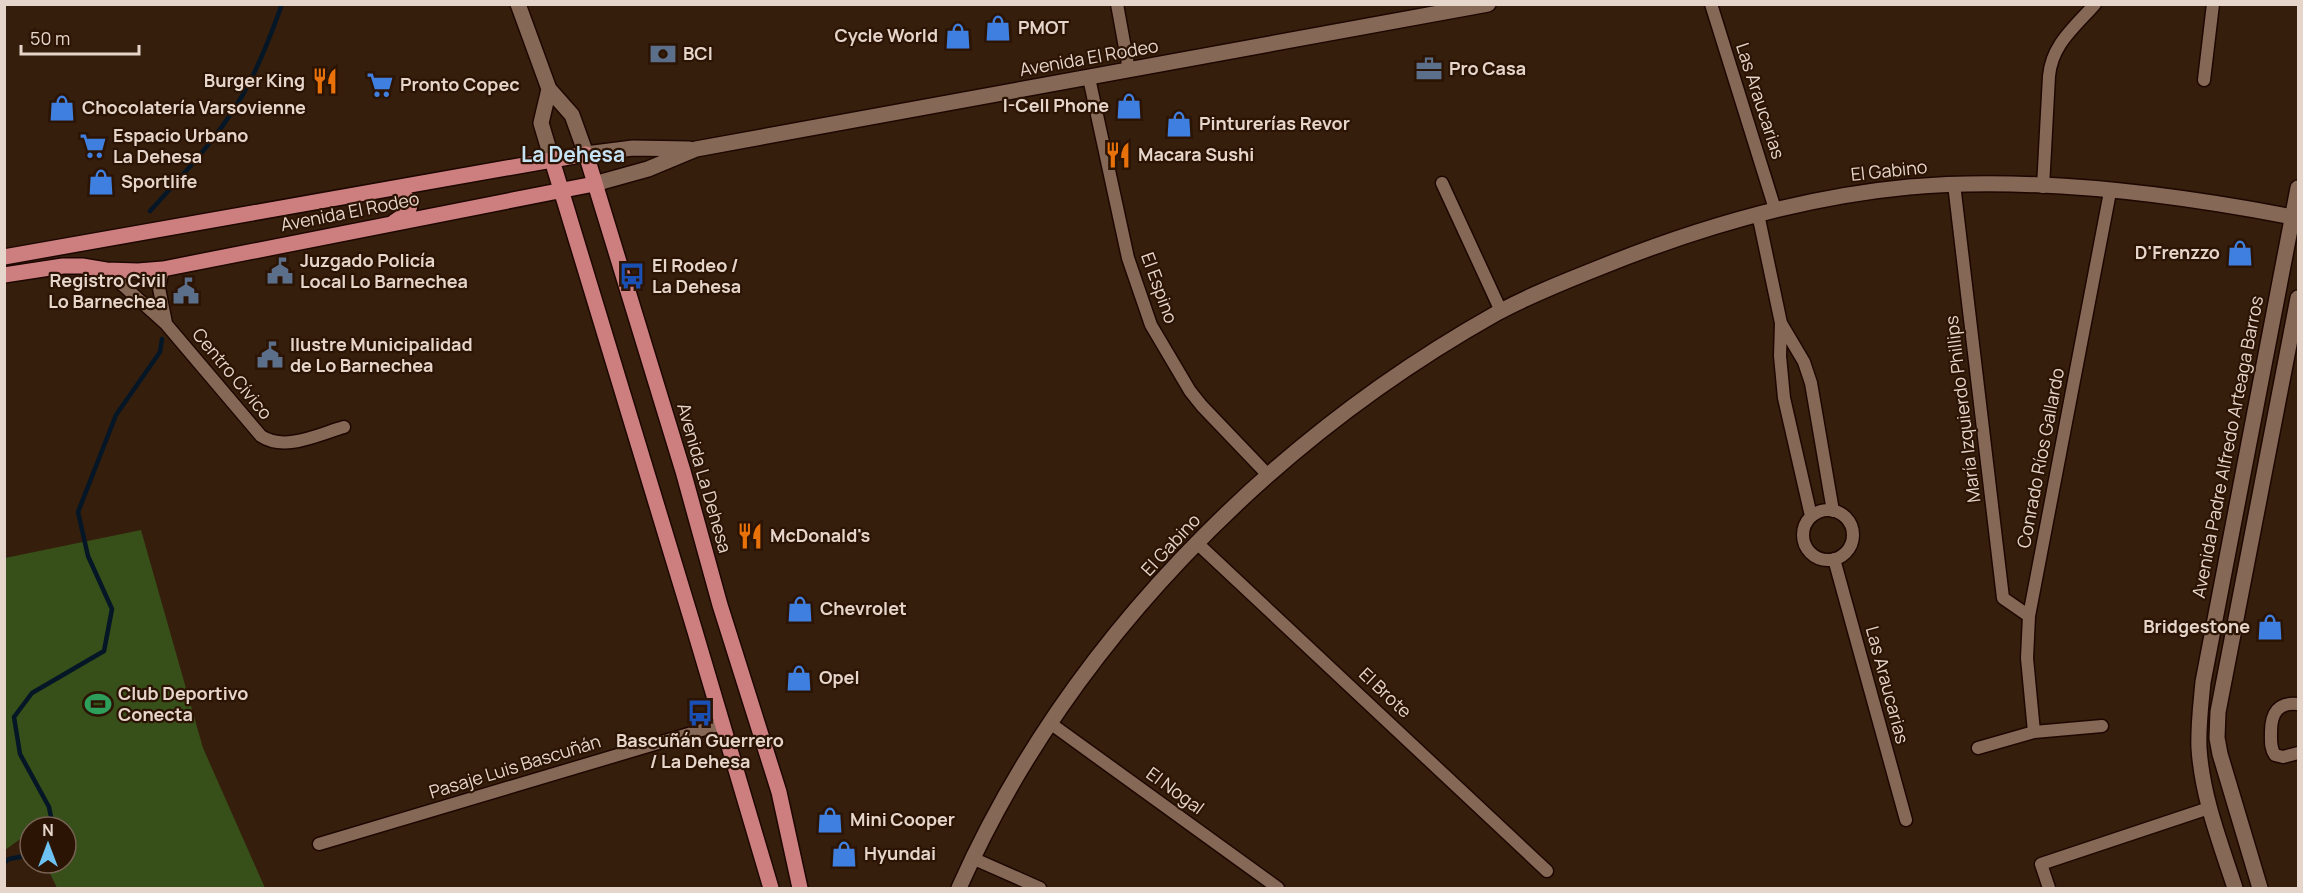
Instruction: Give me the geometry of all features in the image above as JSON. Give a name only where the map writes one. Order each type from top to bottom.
[{"type":"main road","name":"Avenida La Dehesa","points":[[518,4],[549,89],[572,115],[586,154],[683,471],[720,605],[779,792],[800,888]]},
{"type":"main road","name":"Avenida El Rodeo","points":[[4,257],[586,154],[633,148],[696,149],[1488,4]]},
{"type":"main road","points":[[549,89],[542,123],[552,160],[771,888]]},
{"type":"main road","name":"Avenida El Rodeo","points":[[4,275],[63,266],[138,271],[163,268],[594,184],[648,169],[696,149]]},
{"type":"main road","name":"El Gabino","points":[[958,888],[972,858],[1036,743],[1112,638],[1197,543],[1268,475],[1318,433],[1466,331],[1501,311],[1572,279],[1701,230],[1775,209],[1860,193],[1954,184],[2043,187],[2205,202],[2296,218]]},
{"type":"main road","points":[[392,224],[410,208],[411,203],[408,197],[395,188]]},
{"type":"main road","name":"Avenida Padre Alfredo Arteaga Barros","points":[[2235,888],[2209,808],[2199,747],[2199,721],[2203,682],[2296,218],[2298,188]]},
{"type":"main road","points":[[2259,888],[2220,754],[2217,738],[2218,712],[2298,298]]},
{"type":"street","points":[[1117,4],[1129,70]]},
{"type":"street","name":"Las Araucarias","points":[[1711,4],[1775,209]]},
{"type":"street","points":[[2043,187],[2049,76],[2052,60],[2065,35],[2095,4]]},
{"type":"street","points":[[2204,80],[2213,4]]},
{"type":"street","name":"El Espino","points":[[1089,78],[1128,258],[1151,325],[1190,391],[1268,475]]},
{"type":"street","points":[[1442,183],[1501,311]]},
{"type":"street","name":"María Izquierdo Phillips","points":[[1954,184],[2003,598],[2029,616]]},
{"type":"street","name":"Conrado Ríos Gallardo","points":[[2034,732],[2027,658],[2029,616],[2110,192]]},
{"type":"street","points":[[1758,214],[1781,323],[1780,356],[1784,398],[1811,516]]},
{"type":"street","name":"Centro Cívico","points":[[163,268],[160,279],[160,299],[166,324]]},
{"type":"street","name":"Centro Cívico","points":[[106,270],[166,324],[255,431],[268,440],[290,443],[344,427]]},
{"type":"street","points":[[1781,323],[1804,362],[1811,383],[1833,510]]},
{"type":"street","points":[[1833,510],[1845,518],[1852,530],[1850,545],[1846,551],[1834,559],[1818,557],[1806,547],[1803,530],[1811,516],[1817,512],[1833,510]]},
{"type":"street","name":"El Brote","points":[[1197,543],[1548,870]]},
{"type":"street","name":"Las Araucarias","points":[[1834,559],[1906,820]]},
{"type":"street","points":[[2298,704],[2282,705],[2274,712],[2271,721],[2272,748],[2275,755],[2283,758],[2298,753]]},
{"type":"street","name":"El Nogal","points":[[1050,723],[1278,888]]},
{"type":"street","name":"Pasaje Luis Bascuñán","points":[[319,844],[722,724]]},
{"type":"street","points":[[1978,748],[2034,732],[2102,726]]},
{"type":"street","points":[[2049,888],[2042,864],[2209,808]]},
{"type":"street","points":[[972,858],[1040,888]]},
{"type":"green space","name":"Club Deportivo Conecta","points":[[141,530],[203,748],[265,888],[57,888],[51,875],[78,875],[78,815],[18,815],[18,841],[5,850],[5,558]]},
{"type":"waterway","points":[[150,211],[197,158],[230,116],[257,67],[282,4]]},
{"type":"waterway","points":[[51,815],[49,807],[20,754],[14,717],[32,693],[104,651],[112,609],[88,556],[78,512],[116,415],[160,352],[162,339]]},
{"type":"waterway","points":[[4,863],[9,859],[18,857]]},
{"type":"place","name":"PMOT","points":[[998,28]]},
{"type":"place","name":"Cycle World","points":[[958,36]]},
{"type":"place","name":"BCI","points":[[663,54]]},
{"type":"place","name":"Pro Casa","points":[[1429,69]]},
{"type":"place","name":"Burger King","points":[[325,81]]},
{"type":"place","name":"Pronto Copec","points":[[380,85]]},
{"type":"place","name":"I-Cell Phone","points":[[1129,106]]},
{"type":"place","name":"Chocolatería Varsovienne","points":[[62,108]]},
{"type":"place","name":"Pinturerías Revor","points":[[1179,124]]},
{"type":"place","name":"Espacio Urbano La Dehesa","points":[[93,146]]},
{"type":"place","name":"Macara Sushi","points":[[1118,155]]},
{"type":"place","name":"Sportlife","points":[[101,182]]},
{"type":"place","name":"D'Frenzzo","points":[[2240,253]]},
{"type":"place","name":"Juzgado Policía Local Lo Barnechea","points":[[280,271]]},
{"type":"place","name":"El Rodeo / La Dehesa","points":[[632,276]]},
{"type":"place","name":"Registro Civil Lo Barnechea","points":[[186,291]]},
{"type":"place","name":"Ilustre Municipalidad de Lo Barnechea","points":[[270,355]]},
{"type":"place","name":"McDonald's","points":[[750,536]]},
{"type":"place","name":"Chevrolet","points":[[800,609]]},
{"type":"place","name":"Bridgestone","points":[[2270,627]]},
{"type":"place","name":"Opel","points":[[799,678]]},
{"type":"place","name":"Club Deportivo Conecta","points":[[98,704]]},
{"type":"place","name":"Bascuñán Guerrero / La Dehesa","points":[[700,713]]},
{"type":"place","name":"Mini Cooper","points":[[830,820]]},
{"type":"place","name":"Hyundai","points":[[844,854]]},
{"type":"district","name":"La Dehesa","points":[[573,155]]}]
